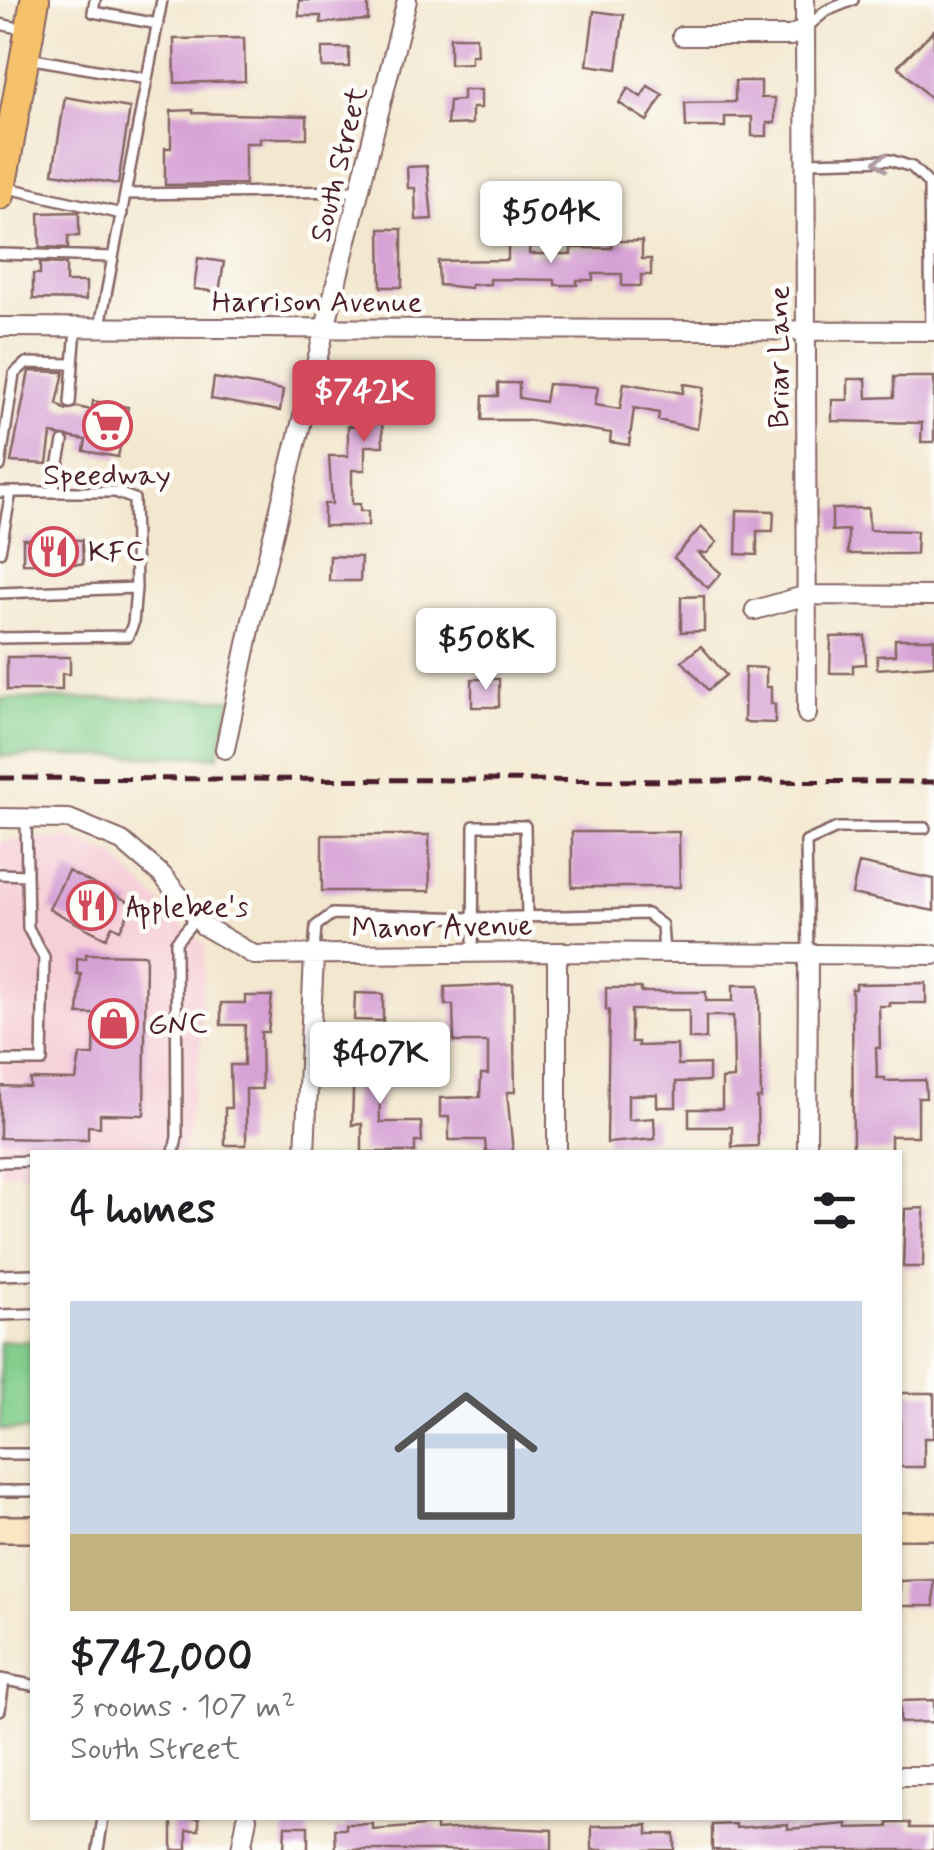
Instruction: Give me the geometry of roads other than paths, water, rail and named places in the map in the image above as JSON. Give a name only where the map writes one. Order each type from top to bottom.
[{"type":"main road","points":[[0,189],[36,0]]},
{"type":"street","name":"South Street","points":[[224,749],[252,620],[406,0]]},
{"type":"street","name":"Briar Lane","points":[[805,0],[807,714]]},
{"type":"street","points":[[682,36],[790,36],[805,28]]},
{"type":"street","name":"Harrison Avenue","points":[[0,328],[932,330]]},
{"type":"street","points":[[755,610],[807,595],[934,596]]},
{"type":"street","name":"Manor Avenue","points":[[0,818],[68,820],[122,840],[162,875],[204,926],[254,955],[934,954]]},
{"type":"street","points":[[557,952],[557,1150]]},
{"type":"street","points":[[808,954],[808,1150]]},
{"type":"street","points":[[305,1150],[314,956]]},
{"type":"street","points":[[902,1526],[934,1526]]},
{"type":"street","points":[[0,1529],[30,1529]]},
{"type":"street","points":[[902,1776],[934,1776]]},
{"type":"street","points":[[242,1850],[247,1820]]},
{"type":"lane","points":[[95,0],[93,12],[158,24]]},
{"type":"lane","points":[[100,328],[162,0]]},
{"type":"lane","points":[[805,28],[826,11],[853,0]]},
{"type":"lane","points":[[0,24],[28,44],[147,79]]},
{"type":"lane","points":[[806,162],[890,160],[912,167],[929,184],[932,330]]},
{"type":"lane","points":[[0,189],[122,214]]},
{"type":"lane","points":[[126,194],[360,191]]},
{"type":"lane","points":[[0,254],[113,257]]},
{"type":"lane","points":[[70,403],[76,328]]},
{"type":"lane","points":[[0,466],[14,374],[26,362],[73,364]]},
{"type":"lane","points":[[54,492],[63,442]]},
{"type":"lane","points":[[0,552],[6,492],[116,492],[134,499],[136,588],[134,624],[128,636],[0,638]]},
{"type":"lane","points":[[0,594],[136,588]]},
{"type":"lane","points":[[0,1061],[42,1060],[44,957],[28,928],[26,819]]},
{"type":"lane","points":[[473,953],[474,826],[525,826],[527,917]]},
{"type":"lane","points":[[808,954],[806,842],[836,828],[925,828]]},
{"type":"lane","points":[[0,874],[27,875]]},
{"type":"lane","points":[[314,956],[316,926],[332,914],[473,918],[648,914],[662,926],[664,952]]},
{"type":"lane","points":[[174,1150],[176,942],[197,917]]},
{"type":"lane","points":[[0,1162],[30,1161]]},
{"type":"lane","points":[[0,1275],[30,1274]]},
{"type":"lane","points":[[0,1316],[30,1314]]},
{"type":"lane","points":[[0,1454],[30,1454]]},
{"type":"lane","points":[[0,1492],[30,1491]]},
{"type":"lane","points":[[0,1710],[2,1680],[30,1685]]},
{"type":"lane","points":[[98,1850],[103,1820]]},
{"type":"railway","points":[[0,778],[934,782]]},
{"type":"place","name":"Speedway","points":[[107,425]]},
{"type":"place","name":"KFC","points":[[53,551]]},
{"type":"place","name":"Applebee's","points":[[91,906]]},
{"type":"place","name":"GNC","points":[[113,1023]]}]
